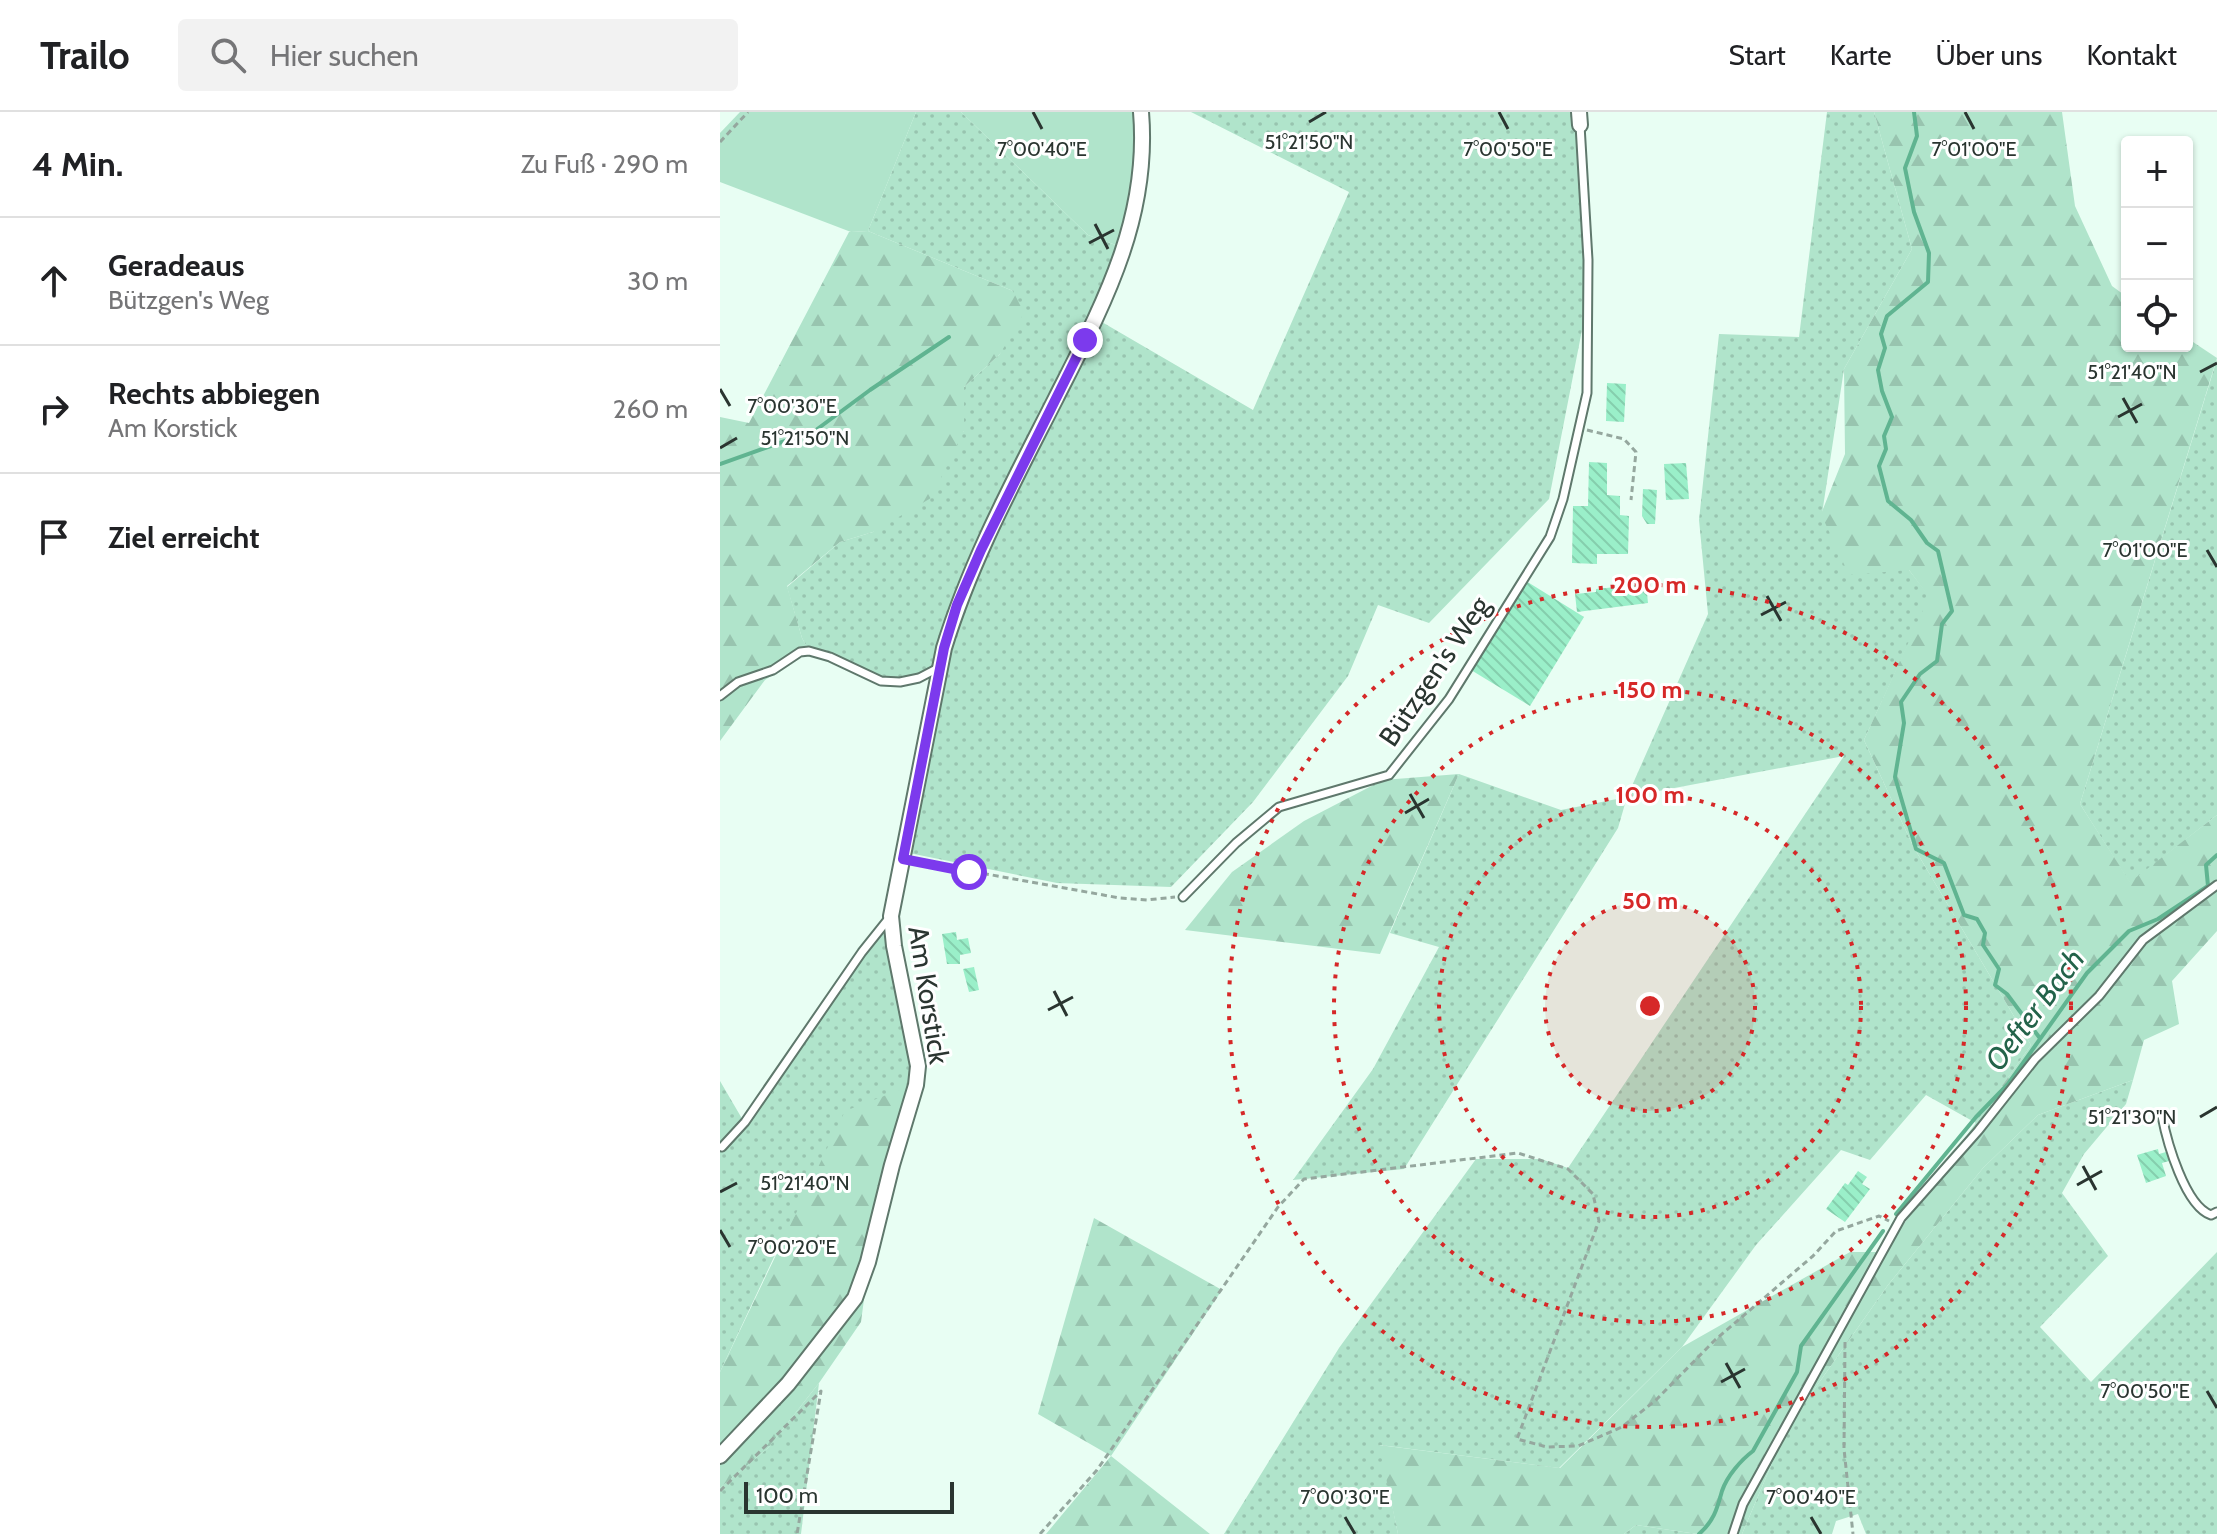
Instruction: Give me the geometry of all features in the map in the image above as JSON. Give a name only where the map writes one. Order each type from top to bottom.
[{"type":"street","name":"Am Korstick","points":[[720,1456],[788,1384],[829,1334],[855,1298],[868,1262],[916,1085],[918,1066],[891,916],[941,667],[957,605],[981,550],[1085,340],[1124,248],[1140,190],[1144,146],[1141,112]]},
{"type":"lane","name":"Bützgen's Weg","points":[[1183,897],[1247,832],[1279,807],[1389,775],[1449,699],[1550,537],[1563,499],[1587,393],[1588,260],[1579,119]]},
{"type":"lane","points":[[720,696],[738,682],[773,670],[800,652],[809,651],[830,657],[881,681],[900,682],[919,678],[941,667]]},
{"type":"lane","points":[[1733,1534],[1743,1504],[1896,1224],[1978,1131],[2035,1059],[2099,996],[2143,940],[2217,885]]},
{"type":"lane","name":"Am Korstick","points":[[722,1147],[745,1122],[862,952],[891,916]]},
{"type":"lane","points":[[2162,1116],[2193,1202],[2211,1215],[2217,1212]]},
{"type":"path","points":[[720,142],[748,112]]},
{"type":"path","points":[[1579,427],[1624,439],[1636,452],[1631,500]]},
{"type":"path","points":[[903,859],[1120,898],[1147,900],[1183,897]]},
{"type":"path","points":[[1040,1534],[1097,1470],[1278,1207],[1304,1179],[1518,1153],[1568,1169],[1593,1194],[1599,1221],[1517,1439],[1547,1447],[1578,1446],[1622,1427],[1656,1400],[1715,1340],[1813,1256],[1836,1231],[1879,1216],[1896,1224]]},
{"type":"path","points":[[1846,1316],[1844,1449],[1853,1534]]},
{"type":"path","points":[[720,1491],[821,1391],[797,1534]]},
{"type":"green space","points":[[740,112],[916,112],[868,231],[851,232],[720,182],[720,133]]},
{"type":"green space","points":[[916,112],[961,112],[1088,235],[1124,248],[1095,318],[1253,410],[1349,192],[1191,112],[1580,112],[1584,260],[1582,330],[1549,499],[1429,623],[1378,605],[1348,676],[1253,802],[1171,887],[1057,883],[909,853],[941,667],[918,677],[882,680],[809,651],[802,638],[787,587],[840,542],[873,532],[964,431],[964,387],[1000,354],[1013,291],[868,231]]},
{"type":"green space","points":[[961,112],[1141,112],[1124,248],[1088,235]]},
{"type":"green space","points":[[1827,112],[1874,112],[1912,249],[1844,369],[1822,514],[1909,570],[1930,597],[1864,740],[1913,846],[2031,1045],[1976,1123],[1926,1095],[1870,1160],[1841,1150],[1756,1245],[1682,1347],[1559,1468],[1380,1445],[1398,1534],[1224,1534],[1339,1348],[1476,1159],[1541,1159],[1568,1168],[1844,756],[1627,797],[1708,614],[1699,520],[1719,334],[1799,337]]},
{"type":"green space","points":[[1874,112],[2062,112],[2075,206],[2112,286],[2121,293],[2121,352],[2193,352],[2193,342],[2217,358],[2080,804],[2130,882],[2217,815],[2217,931],[2172,981],[2179,1024],[2144,1040],[2133,1080],[2038,1115],[1983,1168],[1888,1285],[1787,1428],[1742,1534],[1697,1534],[1636,1525],[1624,1534],[1398,1534],[1379,1445],[1560,1468],[1682,1347],[1850,1252],[1884,1252],[2031,1045],[1913,846],[1864,740],[1929,597],[1909,570],[1849,575],[1821,514],[1845,454],[1844,369],[1912,249]]},
{"type":"green space","points":[[868,231],[1013,291],[1024,313],[1000,354],[964,387],[964,431],[931,498],[873,532],[840,542],[787,586],[802,638],[809,651],[765,680],[720,741],[720,417],[749,423],[849,232]]},
{"type":"green space","points":[[2217,359],[2217,815],[2130,883],[2080,804]]},
{"type":"green space","points":[[1459,774],[1561,810],[1627,797],[1618,828],[1404,1169],[1293,1180],[1373,1069],[1439,947],[1390,933]]},
{"type":"green space","points":[[1459,774],[1380,954],[1185,930],[1232,872],[1304,821],[1383,780]]},
{"type":"green space","points":[[891,916],[915,1084],[774,1257],[720,1372],[720,1081],[744,1122]]},
{"type":"green space","points":[[2133,1080],[2126,1104],[2084,1154],[2062,1193],[2108,1256],[2040,1327],[2091,1382],[2217,1252],[2217,1534],[1866,1534],[1858,1514],[1836,1521],[1832,1534],[1742,1534],[1787,1428],[1888,1285],[1983,1168],[2038,1115]]},
{"type":"green space","points":[[915,1084],[869,1262],[861,1322],[819,1383],[768,1448],[720,1488],[720,1372],[845,1111]]},
{"type":"green space","points":[[1094,1218],[1222,1290],[1111,1456],[1038,1414]]},
{"type":"green space","points":[[819,1383],[801,1534],[720,1534],[720,1488],[768,1448]]},
{"type":"green space","points":[[1111,1456],[1210,1534],[1046,1534]]},
{"type":"green space","points":[[1636,1525],[1697,1534],[1624,1534]]},
{"type":"building","points":[[1607,383],[1626,384],[1624,422],[1606,421]]},
{"type":"building","points":[[1589,462],[1607,463],[1607,495],[1620,496],[1620,515],[1629,516],[1628,554],[1597,554],[1597,564],[1572,563],[1573,506],[1588,506]]},
{"type":"building","points":[[1686,463],[1689,499],[1666,500],[1664,464]]},
{"type":"building","points":[[1643,489],[1657,490],[1655,524],[1647,524],[1642,516]]},
{"type":"building","points":[[1526,581],[1584,617],[1530,706],[1471,670]]},
{"type":"building","points":[[1646,584],[1648,603],[1577,612],[1575,594]]},
{"type":"building","points":[[956,932],[957,940],[968,938],[971,953],[960,955],[960,964],[947,964],[942,934]]},
{"type":"building","points":[[974,967],[979,990],[969,992],[963,969]]},
{"type":"building","points":[[2158,1149],[2159,1154],[2166,1152],[2169,1161],[2162,1163],[2166,1176],[2146,1183],[2137,1155]]},
{"type":"building","points":[[1858,1171],[1867,1177],[1862,1184],[1870,1189],[1845,1222],[1826,1209]]},
{"type":"waterway","points":[[1914,112],[1917,136],[1905,168],[1914,212],[1929,253],[1928,282],[1887,316],[1881,334],[1885,348],[1878,370],[1892,417],[1884,436],[1886,449],[1879,466],[1888,501],[1911,520],[1927,543],[1938,551],[1952,611],[1942,624],[1937,661],[1920,674],[1901,702],[1904,723],[1895,777],[1916,849],[1944,863],[1964,915],[1977,919],[1985,933],[1983,945],[1999,969],[1995,985],[2007,994],[2039,1037]]},
{"type":"waterway","points":[[720,464],[816,430],[949,337]]},
{"type":"waterway","name":"Oefter Bach","points":[[1896,1214],[1976,1117],[2008,1084],[2087,973],[2129,931],[2158,919],[2208,886],[2206,865],[2217,855]]},
{"type":"waterway","name":"Oefter Bach","points":[[1699,1534],[1714,1514],[1727,1480],[1753,1451],[1797,1372],[1801,1346],[1883,1231]]},
{"type":"route","points":[[969,872],[903,859],[944,648],[957,605],[981,550],[1085,340]]}]
